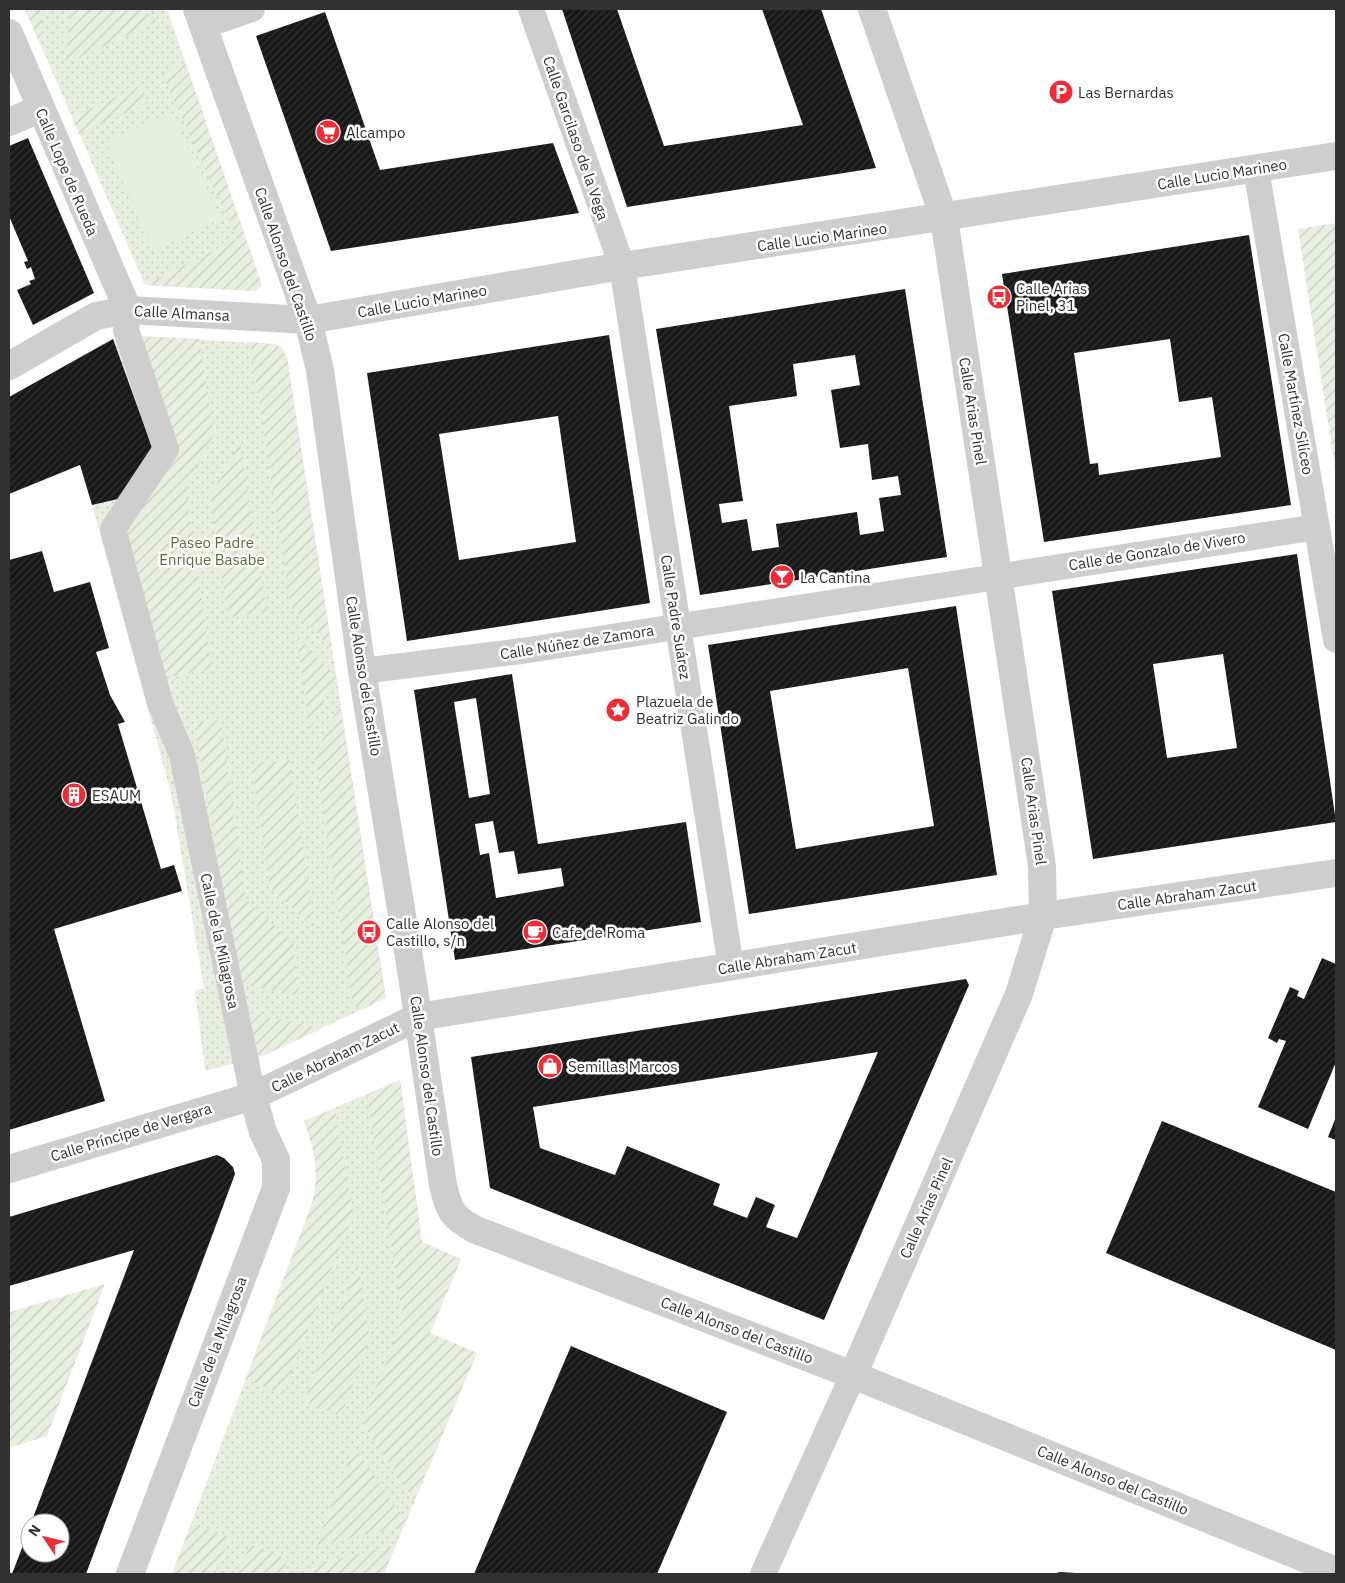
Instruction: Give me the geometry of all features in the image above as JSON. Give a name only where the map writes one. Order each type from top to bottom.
[{"type":"street","points":[[200,17],[252,9]]},
{"type":"street","name":"Calle Garcilaso de la Vega","points":[[531,9],[622,266]]},
{"type":"street","name":"Calle Arias Pinel","points":[[763,1574],[853,1375],[1019,994],[1043,916],[1042,866],[944,218],[872,9]]},
{"type":"street","name":"Calle Alonso del Castillo","points":[[200,17],[308,320],[320,370],[362,671],[443,1185],[449,1209],[459,1221],[476,1230],[853,1375],[1336,1571]]},
{"type":"street","name":"Calle Lope de Rueda","points":[[9,33],[40,109],[128,310]]},
{"type":"street","points":[[9,122],[40,109]]},
{"type":"street","name":"Calle Lucio Marineo","points":[[308,320],[622,266],[944,218],[1336,156]]},
{"type":"street","name":"Calle Martínez Silíceo","points":[[1256,169],[1336,640]]},
{"type":"street","name":"Calle Padre Suárez","points":[[622,266],[731,967]]},
{"type":"street","name":"Calle Almansa","points":[[9,366],[96,316],[128,310],[308,320]]},
{"type":"street","name":"Calle de la Milagrosa","points":[[128,310],[126,330],[166,449],[113,529],[160,703],[182,755],[253,1096],[263,1132],[276,1160],[276,1188],[130,1574]]},
{"type":"street","name":"Calle de Gonzalo de Vivero","points":[[998,575],[1317,527]]},
{"type":"street","name":"Calle Núñez de Zamora","points":[[362,671],[522,651],[998,575]]},
{"type":"street","name":"Calle Abraham Zacut","points":[[253,1096],[418,1017],[1043,916],[1336,873]]},
{"type":"street","name":"Calle Príncipe de Vergara","points":[[9,1169],[253,1096]]},
{"type":"green space","points":[[25,9],[167,9],[261,282],[261,286],[256,291],[145,285]]},
{"type":"green space","points":[[25,9],[43,9],[40,44]]},
{"type":"green space","points":[[70,9],[143,9],[157,21],[65,65]]},
{"type":"green space","points":[[186,64],[261,282],[261,286],[256,291],[145,285],[237,239],[162,74]]},
{"type":"green space","points":[[140,86],[148,103],[79,134],[72,117]]},
{"type":"green space","points":[[171,112],[221,218],[153,251],[105,142]]},
{"type":"green space","points":[[1336,223],[1336,474],[1298,229]]},
{"type":"green space","name":"Paseo Padre Enrique Basabe","points":[[138,336],[275,344],[282,348],[287,357],[386,998],[265,1055],[205,1071],[195,990],[204,988],[171,793],[92,505],[152,447],[113,339]]},
{"type":"green space","points":[[138,336],[199,339],[214,434],[186,490],[212,669],[166,677],[127,533],[178,447]]},
{"type":"green space","points":[[250,342],[276,346],[287,357],[332,649],[291,607]]},
{"type":"green space","points":[[240,442],[267,612],[228,618],[210,496]]},
{"type":"green space","points":[[296,635],[336,676],[310,729]]},
{"type":"green space","points":[[340,703],[373,917],[364,920],[368,946],[377,943],[386,998],[363,1009],[353,1006],[315,756]]},
{"type":"green space","points":[[221,720],[246,899],[293,943],[300,996],[239,984],[194,724]]},
{"type":"green space","points":[[290,760],[315,929],[270,888],[251,765]]},
{"type":"green space","points":[[244,1012],[322,1028],[265,1055],[251,1055]]},
{"type":"green space","points":[[400,1080],[422,1242],[461,1259],[430,1333],[477,1353],[384,1574],[172,1574],[312,1203],[316,1171],[311,1143],[304,1121]]},
{"type":"green space","points":[[400,1080],[422,1242],[461,1259],[430,1333],[477,1353],[414,1500],[362,1423],[403,1318],[367,1095]]},
{"type":"green space","points":[[335,1109],[353,1213],[283,1395],[246,1379],[312,1204],[316,1171],[311,1143],[304,1121]]},
{"type":"green space","points":[[358,1263],[370,1338],[341,1416],[304,1401]]},
{"type":"green space","points":[[105,1284],[47,1436],[9,1448],[9,1312]]},
{"type":"green space","points":[[354,1446],[406,1521],[404,1527],[316,1545]]},
{"type":"green space","points":[[192,1522],[230,1537],[215,1574],[172,1574]]},
{"type":"green space","points":[[250,1544],[288,1559],[282,1574],[238,1574]]},
{"type":"green space","points":[[396,1545],[384,1574],[305,1574],[308,1566]]},
{"type":"building","points":[[562,9],[617,9],[664,146],[803,125],[762,9],[821,9],[876,168],[627,207]]},
{"type":"building","name":"Alcampo","points":[[325,12],[380,170],[553,143],[579,213],[331,251],[256,36]]},
{"type":"building","points":[[28,138],[94,293],[33,325],[17,290],[31,284],[29,281],[35,279],[31,267],[27,269],[24,262],[28,261],[9,216],[9,146]]},
{"type":"building","points":[[1249,235],[1291,505],[1044,542],[1002,274]],"holes":[[[1170,339],[1179,402],[1212,397],[1221,457],[1099,475],[1098,463],[1090,464],[1074,353]]]},
{"type":"building","points":[[905,289],[947,557],[700,595],[656,329]],"holes":[[[855,355],[860,385],[831,390],[840,448],[868,444],[872,480],[898,476],[901,495],[879,498],[884,531],[860,535],[857,512],[776,524],[779,547],[752,551],[747,519],[722,523],[719,504],[743,501],[729,406],[797,396],[793,364]]]},
{"type":"building","points":[[609,335],[650,603],[407,641],[367,373]],"holes":[[[558,416],[576,542],[459,560],[439,434]]]},
{"type":"building","points":[[113,339],[152,447],[122,498],[92,505],[80,465],[9,494],[9,397]]},
{"type":"building","name":"ESAUM","points":[[42,551],[54,592],[90,582],[109,648],[96,652],[110,695],[125,722],[118,724],[161,869],[174,865],[182,891],[54,929],[105,1101],[9,1130],[9,560]]},
{"type":"building","points":[[1297,554],[1336,822],[1093,859],[1052,591]],"holes":[[[1223,654],[1237,748],[1167,758],[1153,664]]]},
{"type":"building","points":[[956,606],[997,875],[749,914],[708,645]],"holes":[[[908,668],[934,826],[796,849],[770,691]]]},
{"type":"building","points":[[512,674],[538,844],[686,822],[701,922],[455,960],[414,690]],"holes":[[[476,698],[490,794],[469,798],[454,702]],[[493,821],[499,853],[514,851],[518,874],[561,868],[564,886],[496,898],[489,853],[480,855],[475,824]]]},
{"type":"building","points":[[1322,958],[1336,964],[1336,1062],[1308,1129],[1258,1107],[1286,1041],[1279,1039],[1277,1043],[1268,1038],[1290,987],[1299,991],[1297,996],[1304,999]]},
{"type":"building","points":[[966,979],[969,985],[824,1320],[490,1188],[471,1057]],"holes":[[[878,1052],[797,1238],[766,1227],[775,1205],[756,1197],[747,1218],[713,1205],[720,1184],[627,1146],[615,1175],[540,1148],[533,1107]]]},
{"type":"building","points":[[1336,1117],[1336,1140],[1328,1137]]},
{"type":"building","points":[[1162,1121],[1336,1192],[1336,1350],[1106,1253]]},
{"type":"building","points":[[217,1155],[224,1158],[233,1167],[235,1174],[86,1574],[12,1574],[20,1553],[20,1563],[70,1563],[70,1513],[35,1513],[134,1250],[9,1286],[9,1217]]},
{"type":"building","points":[[571,1346],[727,1412],[657,1574],[474,1574]]},
{"type":"building","points":[[1060,1572],[1076,1573],[1076,1574],[1052,1574]]},
{"type":"place","name":"Las Bernardas","points":[[1061,92]]},
{"type":"place","name":"Alcampo","points":[[328,132]]},
{"type":"place","name":"Calle Arias Pinel, 31","points":[[999,297]]},
{"type":"place","name":"La Cantina","points":[[782,577]]},
{"type":"place","name":"Plazuela de Beatriz Galindo","points":[[618,710]]},
{"type":"place","name":"ESAUM","points":[[74,795]]},
{"type":"place","name":"Calle Alonso del Castillo, s/n","points":[[369,932]]},
{"type":"place","name":"Cafe de Roma","points":[[535,932]]},
{"type":"place","name":"Semillas Marcos","points":[[550,1066]]}]
